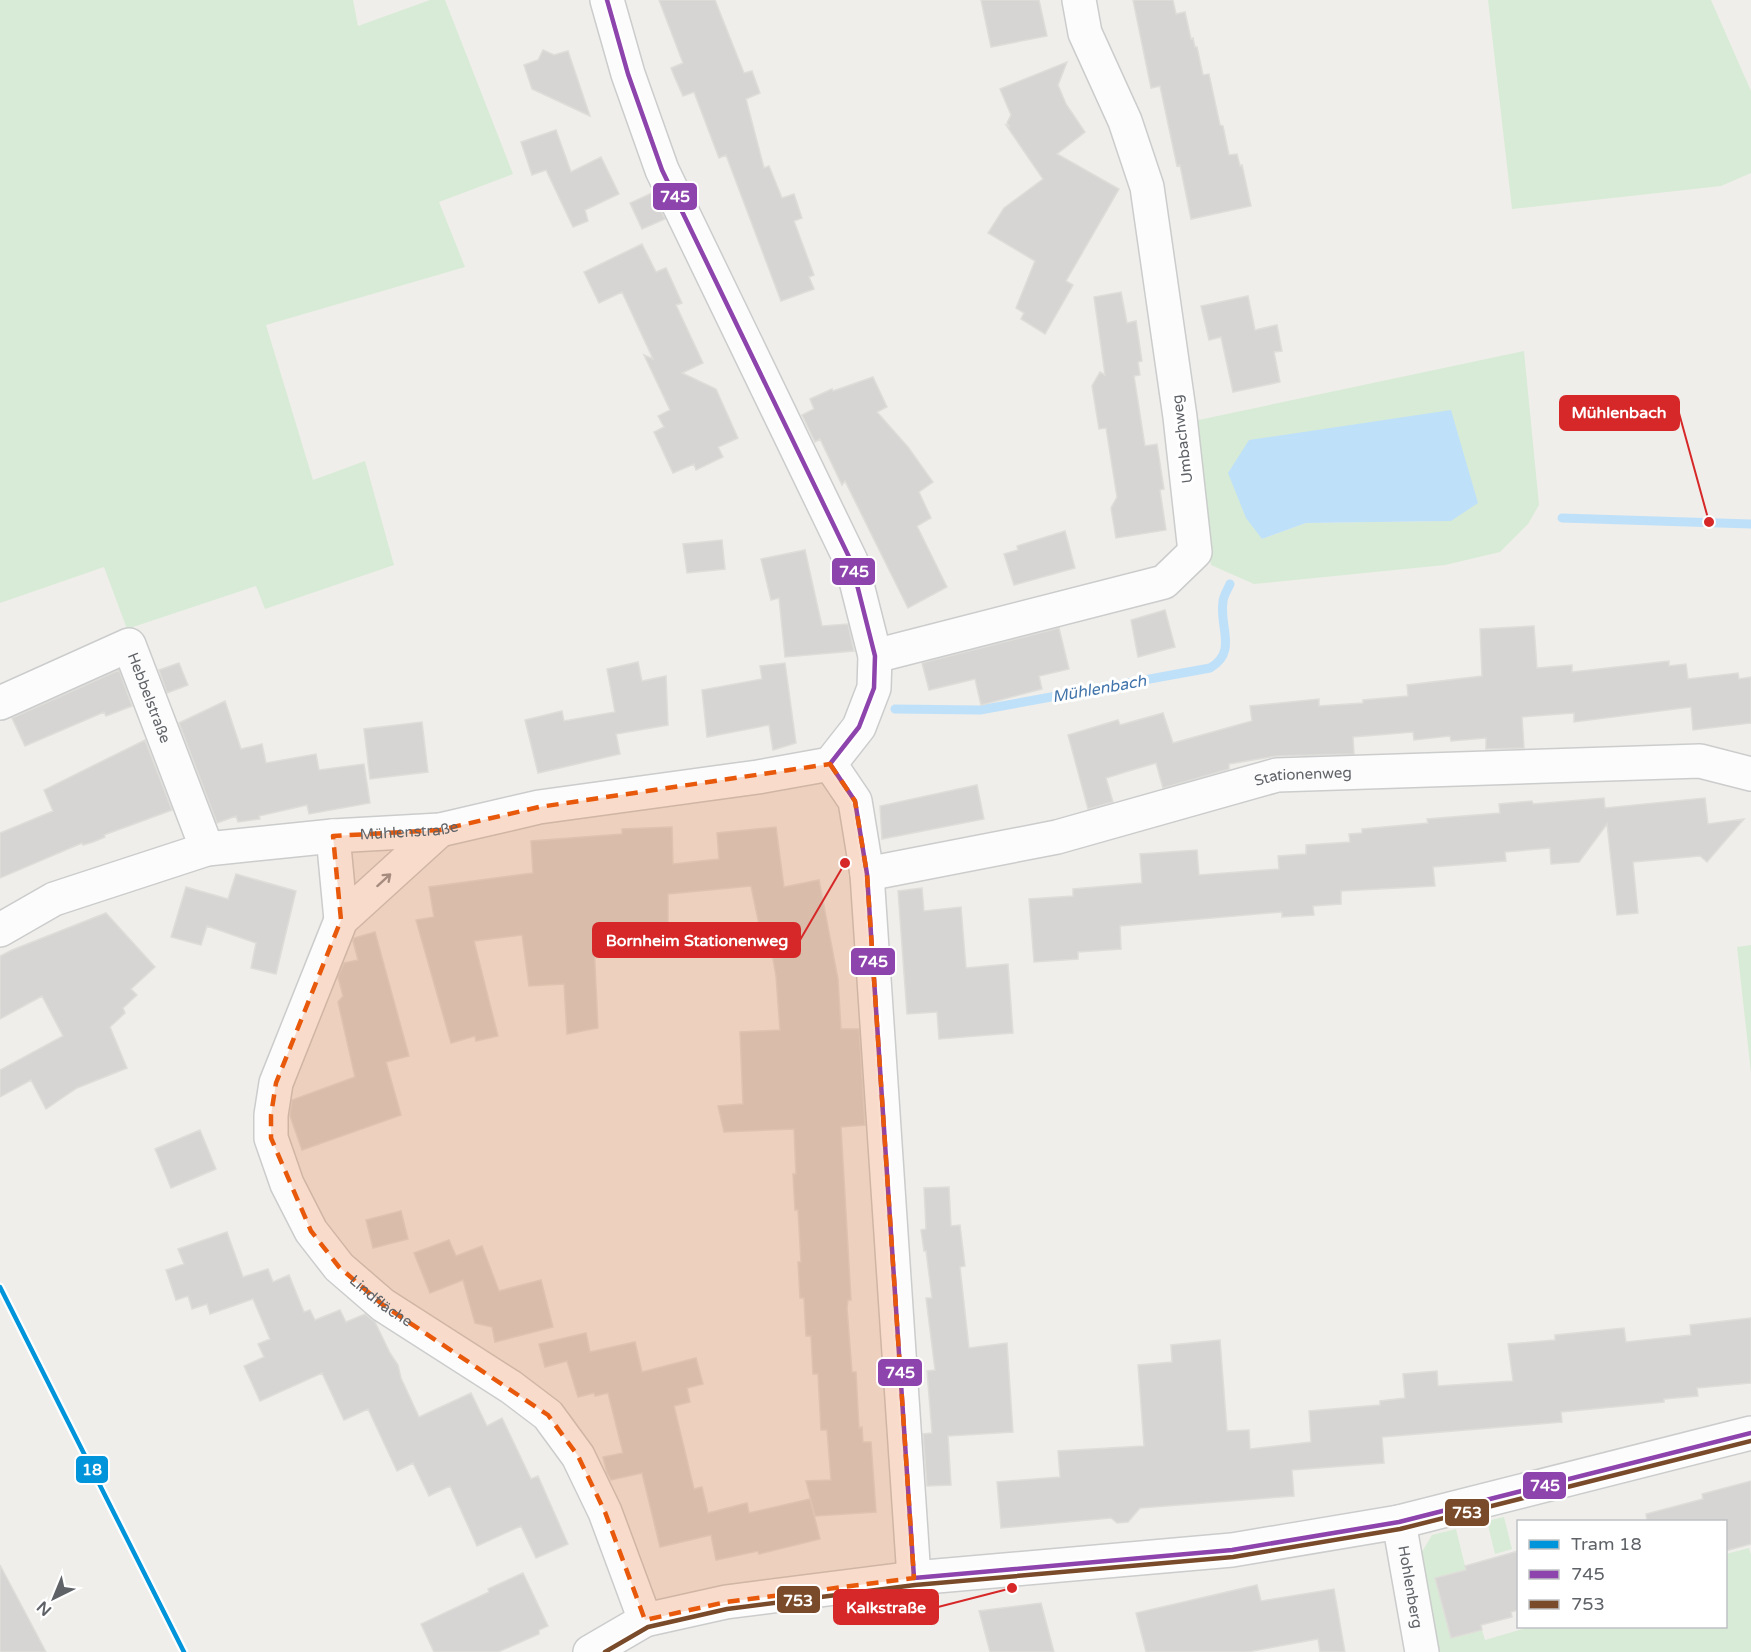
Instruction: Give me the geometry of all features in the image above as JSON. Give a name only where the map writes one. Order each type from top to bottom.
[{"type":"street","points":[[607,0],[628,74],[662,170],[851,561],[875,656],[874,688],[859,727],[830,764],[855,801],[867,874],[914,1578]]},
{"type":"street","name":"Umbachweg","points":[[875,656],[1164,582],[1195,552],[1180,417],[1147,187],[1125,121],[1085,33],[1079,0]]},
{"type":"street","name":"Hebbelstraße","points":[[0,703],[129,645],[207,849]]},
{"type":"street","name":"Stationenweg","points":[[867,874],[1057,837],[1277,775],[1700,761],[1751,774]]},
{"type":"street","name":"Mühlenstraße","points":[[0,930],[54,899],[207,849],[333,836],[440,830],[539,807],[759,777],[830,764]]},
{"type":"street","name":"Lindfläche","points":[[340,920],[440,830]]},
{"type":"street","name":"Lindfläche","points":[[333,836],[340,920],[276,1083],[271,1115],[271,1138],[287,1184],[311,1232],[339,1267],[374,1298],[511,1387],[548,1415],[578,1456],[605,1512],[645,1620]]},
{"type":"street","points":[[590,1652],[645,1620],[726,1602],[914,1578],[1232,1550],[1399,1522],[1751,1433]]},
{"type":"street","name":"Hohlenberg","points":[[1399,1522],[1422,1652]]},
{"type":"highlighted area","points":[[830,764],[855,801],[867,874],[914,1578],[726,1602],[645,1620],[605,1512],[578,1456],[548,1415],[383,1305],[339,1267],[311,1231],[271,1138],[271,1115],[276,1083],[341,920],[333,836],[440,830],[539,807]]},
{"type":"green space","points":[[0,0],[353,0],[358,26],[430,0],[445,0],[513,174],[439,202],[465,267],[266,325],[313,480],[365,461],[394,565],[265,609],[256,586],[127,629],[104,567],[0,603]]},
{"type":"green space","points":[[1488,0],[1711,0],[1751,91],[1751,173],[1721,186],[1512,209]]},
{"type":"green space","points":[[1524,351],[1539,505],[1528,524],[1500,552],[1445,565],[1254,584],[1211,565],[1189,422]],"holes":[[[1229,473],[1451,521],[1306,523],[1262,539]]]},
{"type":"green space","points":[[1751,945],[1751,1073],[1737,947]]},
{"type":"green space","points":[[1504,1517],[1512,1549],[1495,1554],[1487,1521]]},
{"type":"green space","points":[[1456,1529],[1467,1574],[1451,1574],[1436,1578],[1452,1638],[1482,1630],[1485,1640],[1526,1628],[1727,1628],[1727,1554],[1749,1548],[1751,1555],[1751,1652],[1434,1652],[1416,1562],[1432,1535]]},
{"type":"water","points":[[1451,410],[1478,503],[1451,521],[1306,523],[1262,539],[1246,518],[1228,473],[1249,440]]},
{"type":"building","points":[[659,0],[715,0],[744,73],[752,71],[760,93],[746,99],[764,168],[769,166],[782,198],[794,194],[802,218],[794,221],[814,275],[809,277],[814,289],[781,301],[726,155],[719,158],[694,92],[683,96],[675,78],[671,68],[683,63]]},
{"type":"building","points":[[981,0],[1039,0],[1047,36],[991,47]]},
{"type":"building","points":[[1133,0],[1173,0],[1176,14],[1185,12],[1191,39],[1193,38],[1195,47],[1197,47],[1203,75],[1209,74],[1229,155],[1237,154],[1240,166],[1242,165],[1251,206],[1191,219],[1160,86],[1151,88]]},
{"type":"building","points":[[543,50],[554,55],[568,51],[590,116],[532,89],[524,65],[538,60]]},
{"type":"building","points":[[1067,62],[1058,85],[1066,104],[1085,132],[1057,154],[1119,189],[1066,281],[1073,285],[1045,334],[1021,319],[1024,313],[1016,308],[1035,261],[988,233],[1004,208],[1043,179],[1006,125],[1009,126],[1007,123],[1011,115],[1000,89]]},
{"type":"building","points":[[556,130],[571,172],[601,157],[619,194],[585,210],[588,221],[573,227],[546,170],[532,175],[521,142]]},
{"type":"building","points":[[652,193],[665,219],[642,229],[630,203]]},
{"type":"building","points":[[642,244],[656,272],[666,268],[682,303],[676,305],[703,363],[682,373],[716,389],[738,438],[718,447],[723,457],[696,470],[694,464],[673,473],[654,432],[664,427],[658,416],[670,410],[644,355],[653,359],[622,292],[599,303],[584,272]]},
{"type":"building","points":[[1121,292],[1127,323],[1136,321],[1142,361],[1138,362],[1140,375],[1134,376],[1145,446],[1157,444],[1164,489],[1160,490],[1166,530],[1116,538],[1111,508],[1117,497],[1106,428],[1099,429],[1092,386],[1100,372],[1105,375],[1094,297]]},
{"type":"building","points":[[1248,296],[1255,330],[1277,325],[1282,351],[1274,352],[1280,382],[1233,392],[1221,337],[1209,340],[1201,306]]},
{"type":"building","points":[[873,377],[887,407],[877,412],[908,447],[933,482],[919,492],[931,518],[917,526],[947,587],[908,608],[845,481],[842,485],[820,439],[815,442],[802,415],[814,409],[810,399],[832,389],[833,391]]},
{"type":"building","points":[[1065,531],[1075,568],[1014,585],[1004,554],[1018,550],[1017,546]]},
{"type":"building","points":[[722,540],[725,569],[687,573],[683,544]]},
{"type":"building","points":[[805,550],[822,626],[848,624],[854,651],[785,657],[779,598],[771,600],[761,559]]},
{"type":"building","points":[[1165,610],[1175,647],[1138,657],[1131,620]]},
{"type":"building","points":[[1534,626],[1537,668],[1572,665],[1572,672],[1669,661],[1669,666],[1686,664],[1688,679],[1738,673],[1739,679],[1751,677],[1751,723],[1693,730],[1691,707],[1574,722],[1574,713],[1522,717],[1524,748],[1486,749],[1486,738],[1451,741],[1450,736],[1414,740],[1413,732],[1353,737],[1354,754],[1276,756],[1229,764],[1229,769],[1163,788],[1156,763],[1106,778],[1113,802],[1088,809],[1068,735],[1118,720],[1120,725],[1163,713],[1173,743],[1252,721],[1250,706],[1319,699],[1319,706],[1363,703],[1363,700],[1408,696],[1407,685],[1482,676],[1480,629]]},
{"type":"building","points":[[1059,628],[1069,669],[1039,676],[1042,689],[981,705],[975,679],[929,690],[922,663]]},
{"type":"building","points":[[638,662],[642,681],[666,676],[668,725],[616,734],[620,754],[538,773],[525,720],[562,711],[564,721],[615,712],[607,669]]},
{"type":"building","points":[[179,663],[188,685],[167,693],[159,670]]},
{"type":"building","points":[[785,663],[796,743],[773,750],[769,725],[707,737],[702,690],[762,679],[760,666]]},
{"type":"building","points":[[119,670],[132,706],[106,716],[104,712],[25,746],[12,718]]},
{"type":"building","points":[[225,701],[241,749],[262,744],[266,763],[316,754],[319,770],[364,764],[370,803],[309,814],[307,805],[259,816],[260,819],[238,822],[236,816],[217,823],[179,723]]},
{"type":"building","points":[[422,722],[428,772],[370,779],[364,729]]},
{"type":"building","points":[[145,740],[172,810],[104,835],[105,837],[93,842],[83,845],[82,843],[0,878],[0,833],[53,811],[44,790]]},
{"type":"building","points":[[977,785],[984,819],[882,839],[880,806]]},
{"type":"building","points":[[1604,798],[1605,808],[1705,798],[1708,824],[1744,819],[1707,862],[1700,856],[1633,862],[1638,913],[1617,915],[1607,824],[1579,862],[1551,864],[1550,848],[1505,852],[1506,861],[1433,867],[1435,886],[1341,891],[1341,904],[1313,906],[1314,915],[1282,917],[1282,912],[1120,926],[1121,949],[1078,952],[1078,959],[1034,962],[1029,899],[1073,896],[1073,889],[1142,883],[1140,854],[1197,850],[1199,875],[1279,869],[1278,856],[1306,854],[1306,845],[1350,842],[1349,834],[1362,833],[1362,829],[1428,823],[1427,819],[1500,813],[1499,804],[1532,801],[1533,804]]},
{"type":"building","points":[[672,827],[673,864],[719,859],[717,833],[776,827],[784,887],[819,880],[838,979],[841,1029],[859,1029],[865,1125],[841,1127],[851,1300],[848,1300],[847,1308],[852,1372],[856,1372],[859,1428],[862,1427],[863,1442],[871,1442],[876,1512],[815,1516],[806,1481],[831,1480],[827,1430],[821,1430],[818,1374],[813,1374],[811,1336],[806,1336],[804,1298],[800,1298],[798,1262],[801,1262],[793,1174],[796,1174],[794,1129],[724,1132],[718,1106],[743,1104],[740,1032],[780,1030],[776,976],[770,942],[763,944],[751,886],[668,894],[668,929],[632,929],[633,942],[594,945],[598,1028],[567,1034],[564,984],[529,986],[522,935],[474,941],[498,1036],[476,1041],[475,1036],[451,1043],[416,920],[434,917],[429,887],[533,873],[531,841],[622,834],[622,829]]},
{"type":"building","points":[[236,874],[296,891],[276,974],[251,968],[256,943],[207,926],[201,945],[171,937],[186,887],[228,899]]},
{"type":"building","points":[[922,888],[924,911],[961,907],[966,968],[1008,964],[1013,1033],[939,1039],[937,1012],[907,1014],[898,891]]},
{"type":"building","points":[[106,913],[155,967],[131,989],[137,995],[123,1008],[125,1013],[110,1027],[127,1068],[77,1088],[46,1109],[31,1080],[0,1097],[0,1070],[63,1036],[42,996],[0,1019],[0,956]]},
{"type":"building","points":[[375,932],[409,1056],[386,1062],[401,1115],[302,1150],[290,1116],[292,1100],[355,1077],[338,1002],[343,996],[338,977],[344,963],[358,960],[354,938]]},
{"type":"building","points":[[200,1130],[216,1169],[171,1188],[155,1149]]},
{"type":"building","points":[[949,1187],[951,1226],[960,1225],[965,1266],[960,1267],[969,1348],[1007,1343],[1013,1432],[948,1436],[951,1485],[927,1486],[923,1434],[932,1433],[927,1371],[935,1370],[926,1298],[932,1298],[921,1230],[926,1229],[924,1188]]},
{"type":"building","points":[[401,1211],[408,1239],[373,1248],[366,1220]]},
{"type":"building","points":[[227,1232],[243,1277],[268,1269],[273,1282],[289,1275],[304,1312],[310,1310],[315,1320],[340,1310],[346,1322],[365,1314],[375,1322],[398,1365],[401,1378],[419,1417],[471,1393],[487,1426],[502,1418],[531,1479],[538,1476],[568,1544],[536,1558],[521,1526],[477,1546],[450,1486],[429,1496],[413,1463],[397,1471],[368,1409],[344,1420],[322,1373],[260,1401],[244,1366],[264,1357],[258,1344],[270,1339],[253,1299],[210,1314],[207,1304],[192,1309],[188,1296],[176,1300],[166,1270],[184,1264],[178,1249]]},
{"type":"building","points":[[449,1240],[456,1256],[482,1246],[499,1291],[541,1280],[553,1327],[495,1342],[492,1327],[475,1323],[463,1280],[430,1293],[414,1253]]},
{"type":"building","points":[[1751,1318],[1751,1383],[1697,1388],[1698,1396],[1664,1399],[1664,1402],[1561,1412],[1562,1422],[1382,1437],[1384,1463],[1292,1470],[1294,1496],[1140,1508],[1128,1522],[1117,1523],[1111,1518],[1001,1528],[997,1482],[1060,1477],[1058,1451],[1144,1446],[1138,1365],[1172,1362],[1171,1345],[1220,1340],[1227,1431],[1249,1430],[1250,1449],[1311,1442],[1309,1411],[1380,1405],[1380,1401],[1405,1398],[1403,1374],[1437,1371],[1438,1386],[1513,1381],[1508,1344],[1555,1340],[1555,1335],[1624,1328],[1626,1342],[1691,1335],[1690,1325]]},
{"type":"building","points":[[586,1333],[590,1352],[635,1342],[642,1372],[696,1358],[703,1384],[687,1388],[690,1402],[674,1406],[694,1489],[702,1487],[708,1513],[747,1503],[749,1513],[810,1499],[820,1539],[759,1554],[758,1551],[716,1560],[711,1535],[660,1547],[642,1473],[611,1480],[607,1473],[603,1457],[623,1453],[608,1393],[595,1396],[594,1393],[578,1397],[567,1361],[545,1367],[539,1344]]},
{"type":"building","points":[[1751,1481],[1751,1544],[1727,1550],[1727,1520],[1647,1520],[1646,1514],[1703,1499],[1702,1494]]},
{"type":"building","points":[[1517,1551],[1517,1610],[1511,1612],[1512,1617],[1481,1625],[1482,1630],[1451,1638],[1435,1578],[1466,1570],[1465,1566]]},
{"type":"building","points":[[0,1565],[35,1631],[46,1652],[0,1652]]},
{"type":"building","points":[[523,1573],[548,1626],[539,1630],[539,1634],[498,1652],[434,1652],[421,1624]]},
{"type":"building","points":[[1257,1585],[1261,1601],[1334,1589],[1345,1652],[1320,1652],[1318,1639],[1247,1652],[1146,1652],[1136,1613]]},
{"type":"building","points":[[1041,1603],[1054,1652],[990,1652],[979,1611]]},
{"type":"waterway","name":"Mühlenbach","points":[[1562,518],[1751,524]]},
{"type":"waterway","name":"Mühlenbach","points":[[895,709],[980,710],[1210,668],[1218,662],[1225,647],[1222,611],[1230,584]]},
{"type":"tram line","name":"18","points":[[0,1287],[184,1652]]},
{"type":"transit line","name":"745","points":[[607,0],[628,74],[662,170],[851,561],[875,656],[874,688],[859,727],[830,764]]},
{"type":"transit line","name":"745","points":[[830,764],[855,801],[867,874],[914,1578]]},
{"type":"transit line","name":"745","points":[[914,1578],[1232,1550],[1399,1522],[1751,1433]]},
{"type":"transit line","name":"753","points":[[605,1652],[648,1627],[727,1609],[915,1585],[1233,1557],[1400,1529],[1751,1441]]},
{"type":"place","name":"Mühlenbach","points":[[1709,522]]},
{"type":"place","name":"Bornheim Stationenweg","points":[[845,863]]},
{"type":"place","name":"Kalkstraße","points":[[1012,1588]]}]
